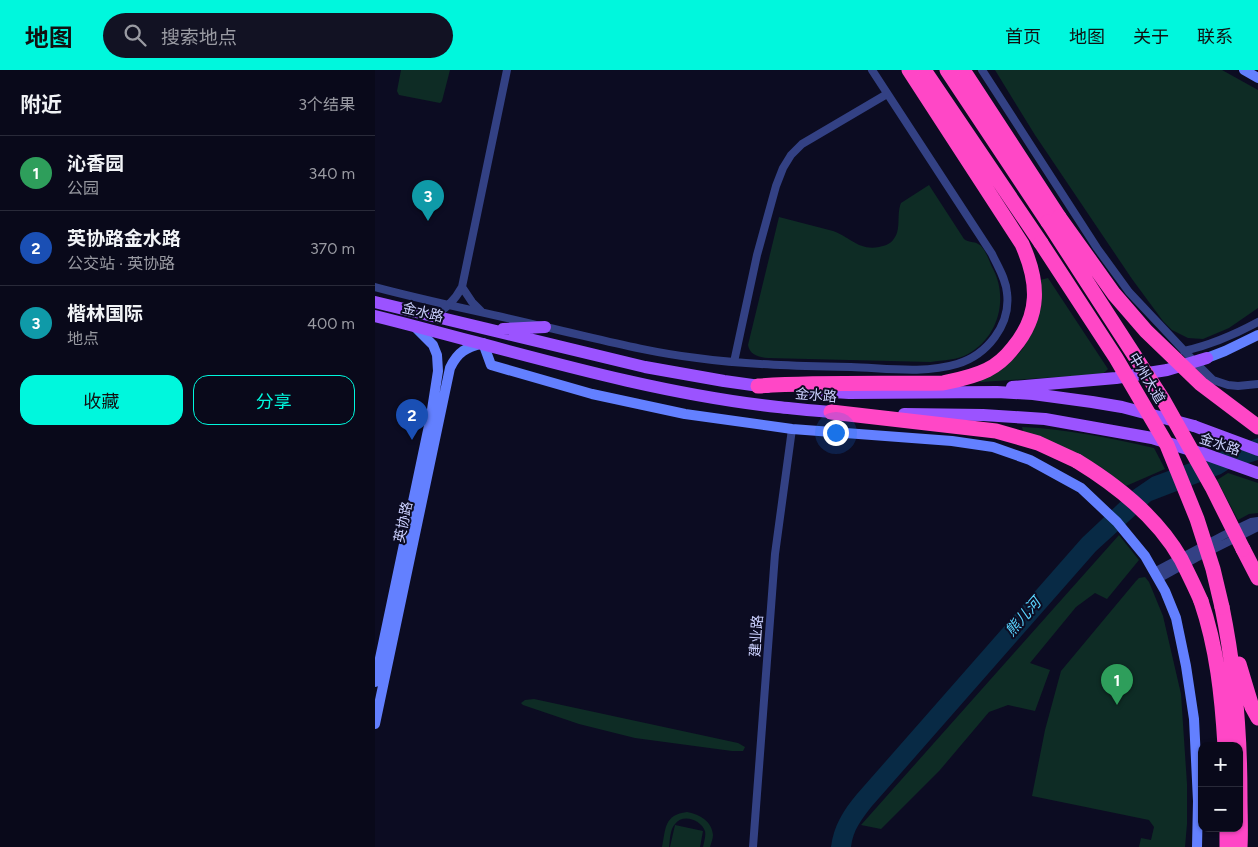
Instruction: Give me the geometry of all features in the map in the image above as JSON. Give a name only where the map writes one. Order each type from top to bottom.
[{"type":"highway","points":[[758,386],[814,383],[943,383],[987,370],[1011,351],[1026,331],[1035,303],[1035,290],[1030,261],[1022,244],[909,70]]},
{"type":"highway","name":"中州大道","points":[[925,70],[1116,358],[1167,445],[1197,519],[1213,569],[1222,608],[1234,678],[1239,737],[1241,771],[1240,847]]},
{"type":"highway","name":"中州大道","points":[[947,70],[1054,220],[1162,398],[1212,487],[1258,578]]},
{"type":"highway","points":[[963,70],[1054,220],[1114,294],[1146,331],[1201,384],[1258,426]]},
{"type":"highway","points":[[831,412],[996,431],[1038,443],[1077,461],[1111,483],[1151,520],[1181,559],[1201,601],[1217,664],[1222,698],[1225,742]]},
{"type":"highway","points":[[1222,608],[1250,700],[1258,718]]},
{"type":"highway","points":[[1227,832],[1227,847]]},
{"type":"main road","name":"金水路","points":[[375,302],[645,367],[758,386],[849,393],[1006,393],[1075,399],[1122,407],[1194,426],[1258,450]]},
{"type":"main road","name":"金水路","points":[[375,316],[600,374],[684,393],[747,403],[831,412],[983,415],[1045,419],[1152,438],[1258,473]]},
{"type":"main road","points":[[487,330],[545,327]]},
{"type":"main road","points":[[953,392],[1116,378],[1167,370],[1207,358]]},
{"type":"street","points":[[431,316],[450,305],[462,287],[507,70]]},
{"type":"street","points":[[375,288],[671,354],[734,362],[793,366],[925,369],[958,364],[975,356],[997,336],[1007,309],[1008,294],[1005,280],[992,254],[872,70]]},
{"type":"street","points":[[982,70],[1097,248],[1129,292],[1213,380],[1221,384],[1239,386],[1258,384]]},
{"type":"street","points":[[1244,70],[1258,78]]},
{"type":"street","points":[[734,362],[757,255],[776,186],[783,168],[791,155],[802,144],[887,94]]},
{"type":"street","points":[[462,287],[472,302],[482,312]]},
{"type":"street","points":[[1184,351],[1206,346],[1232,336],[1258,322]]},
{"type":"street","name":"英协路","points":[[375,682],[431,416],[438,371],[437,355],[433,346],[414,326]]},
{"type":"street","points":[[1207,358],[1258,334]]},
{"type":"street","points":[[483,343],[491,365],[583,391],[685,414],[792,428],[952,441],[993,447],[1030,460],[1081,488],[1108,512],[1137,545],[1156,576],[1176,618],[1194,719],[1197,776],[1197,847]]},
{"type":"street","name":"英协路","points":[[375,724],[450,368],[454,360],[467,348],[483,343]]},
{"type":"street","name":"建业路","points":[[753,847],[775,554],[792,428]]},
{"type":"street","points":[[1156,576],[1224,535],[1251,522],[1258,521]]},
{"type":"street","points":[[1156,576],[1258,527]]},
{"type":"green space","points":[[401,70],[450,70],[442,101],[440,103],[399,95],[397,91]]},
{"type":"green space","points":[[995,70],[1222,70],[1258,90],[1258,308],[1229,328],[1203,339],[1188,338],[1172,330],[1163,321],[1132,279],[1035,135]]},
{"type":"green space","points":[[929,185],[964,239],[976,243],[983,248],[997,279],[1000,291],[998,315],[994,327],[979,347],[960,358],[931,362],[768,358],[753,353],[748,345],[779,217],[833,231],[866,247],[879,247],[890,243],[896,236],[901,203]]},
{"type":"green space","points":[[1048,278],[1108,369],[1103,374],[981,382],[976,380],[1009,362],[1021,352],[1034,323],[1040,280]]},
{"type":"green space","points":[[1022,427],[1088,434],[1154,448],[1165,469],[1126,486],[1101,467],[1079,455],[1023,431]]},
{"type":"green space","points":[[1228,473],[1258,483],[1258,513],[1249,514],[1238,520],[1217,480]]},
{"type":"green space","points":[[1119,535],[1139,560],[1107,599],[1095,593],[1076,607],[1030,663],[1050,670],[1035,711],[1008,705],[989,712],[940,770],[881,829],[861,825]]},
{"type":"green space","points":[[1145,577],[1149,582],[1163,616],[1181,694],[1187,784],[1185,847],[1139,847],[1141,838],[1151,840],[1154,827],[1149,820],[1032,796],[1045,730],[1061,671],[1136,581],[1139,578]]},
{"type":"green space","points":[[534,699],[738,743],[745,747],[743,751],[732,751],[635,738],[579,724],[521,703],[525,700]]},
{"type":"green space","points":[[687,812],[700,816],[710,826],[713,835],[710,847],[703,847],[705,831],[703,827],[696,821],[687,818],[678,821],[673,826],[669,847],[662,847],[667,824],[670,819]]},
{"type":"green space","points":[[675,825],[703,831],[700,847],[670,847]]},
{"type":"water","name":"熊儿河","points":[[1258,438],[1258,460],[1229,469],[1221,474],[1151,501],[1096,551],[872,806],[856,830],[851,847],[831,847],[834,832],[847,806],[1082,538],[1133,490],[1152,477]]},
{"type":"place","name":"楷林国际","points":[[428,221]]},
{"type":"place","name":"英协路金水路","points":[[412,440]]},
{"type":"place","name":"沁香园","points":[[1117,705]]}]
